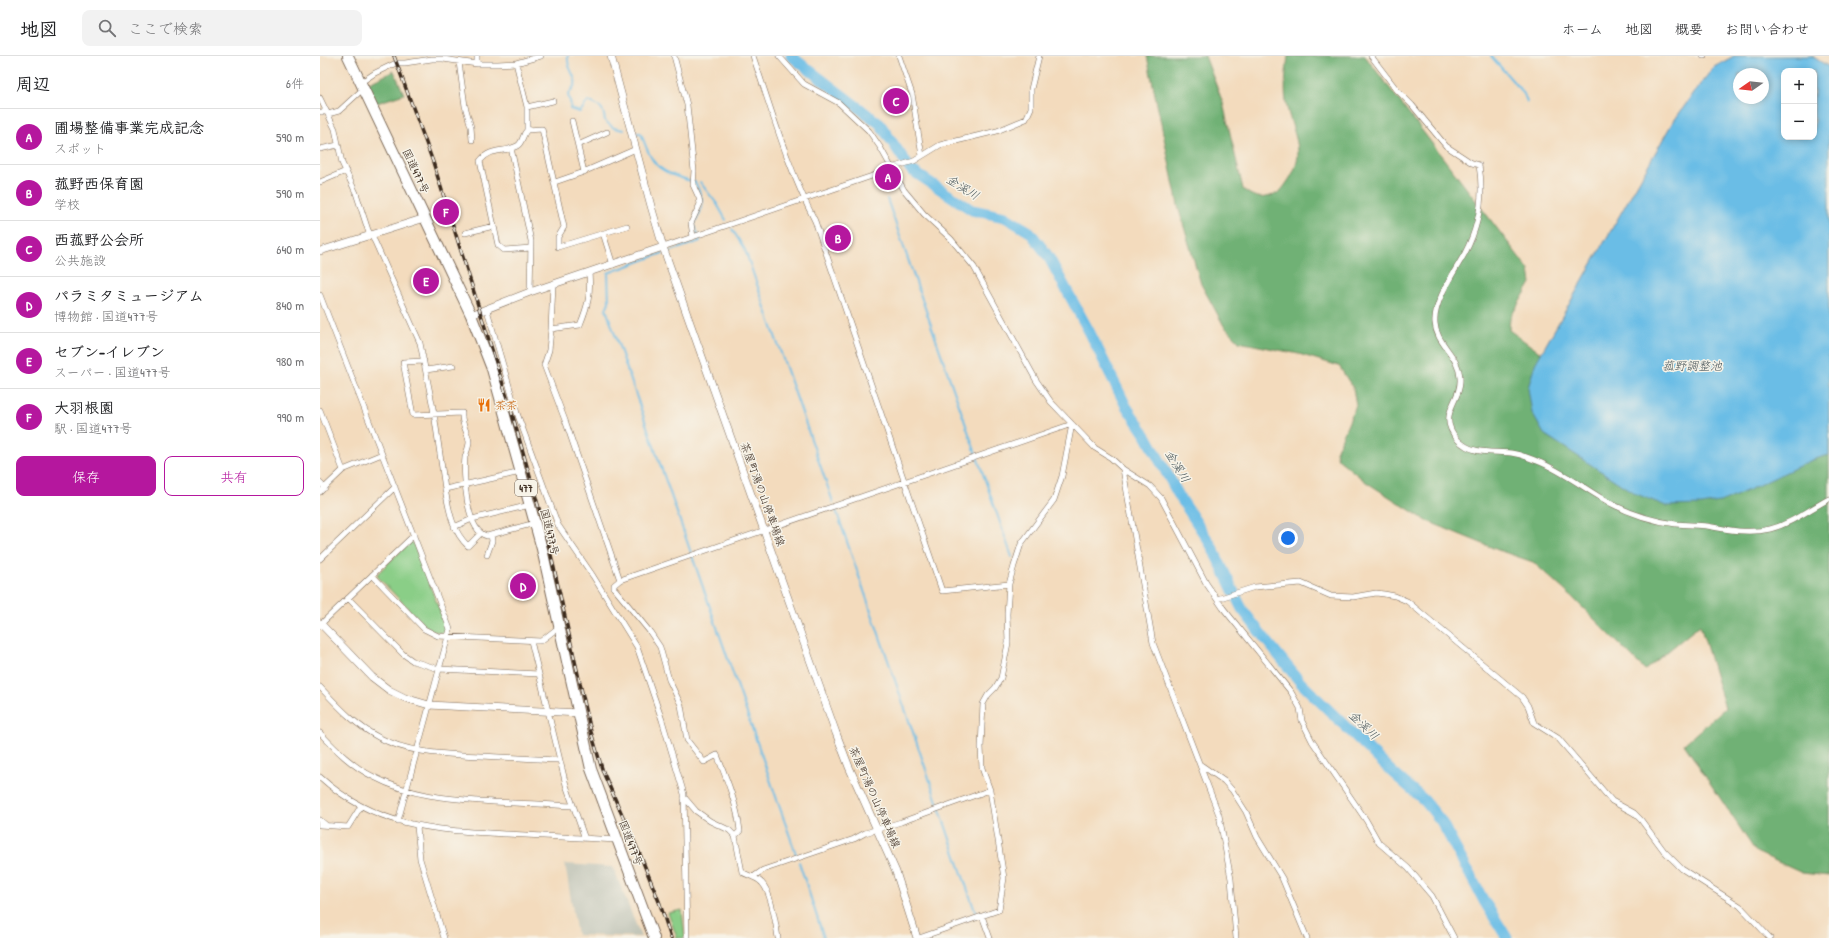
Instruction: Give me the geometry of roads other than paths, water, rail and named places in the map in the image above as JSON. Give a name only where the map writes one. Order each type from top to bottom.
[{"type":"highway","name":"国道477号","points":[[348,56],[471,315],[492,369],[535,523],[591,769],[616,840],[654,938]]},
{"type":"main road","name":"茶屋町湯の山停車場線","points":[[611,56],[651,206],[667,257],[836,733],[896,872],[918,938]]},
{"type":"main road","points":[[320,251],[372,236],[425,218]]},
{"type":"main road","points":[[471,315],[553,284],[664,248]]},
{"type":"main road","points":[[320,624],[372,677],[389,690],[405,698],[429,705],[579,714]]},
{"type":"street","points":[[476,56],[477,64]]},
{"type":"street","points":[[320,112],[327,113],[339,111],[375,73],[396,63],[443,57],[459,62],[477,64],[516,63],[541,56]]},
{"type":"street","points":[[674,56],[687,105],[693,185],[700,204],[691,223],[694,237]]},
{"type":"street","points":[[753,56],[804,198],[815,221],[942,591],[1009,584]]},
{"type":"street","points":[[779,56],[804,84],[839,103],[869,131],[916,204],[951,239],[971,263],[1036,380],[1051,402],[1095,448],[1123,469],[1150,486],[1161,498],[1206,583],[1219,598],[1246,637],[1291,692],[1300,708],[1302,721],[1312,740],[1366,820],[1379,843],[1408,868],[1432,896],[1454,938]]},
{"type":"street","points":[[899,56],[912,94],[921,157]]},
{"type":"street","points":[[664,248],[804,198],[875,175],[921,157],[940,145],[997,131],[1026,119],[1031,108],[1031,89],[1039,56]]},
{"type":"street","points":[[1371,56],[1397,90],[1412,105],[1440,141],[1450,150],[1472,163],[1479,165],[1481,195],[1478,218],[1473,235],[1438,303],[1435,316],[1438,336],[1457,363],[1459,369],[1461,384],[1449,411],[1449,418],[1453,432],[1465,446],[1479,452],[1511,453],[1539,461],[1618,507],[1642,517],[1662,522],[1740,531],[1760,530],[1784,524],[1829,500]]},
{"type":"street","points":[[459,62],[464,106],[471,127],[472,140]]},
{"type":"street","points":[[516,63],[527,108],[527,130],[518,146],[488,153],[480,161],[498,245],[504,250],[531,248]]},
{"type":"street","points":[[320,98],[335,129],[342,163],[372,236],[418,336],[434,413],[445,489],[454,527],[462,540],[468,546],[481,533]]},
{"type":"street","points":[[527,108],[553,101]]},
{"type":"street","points":[[572,121],[584,172]]},
{"type":"street","points":[[527,130],[542,129],[564,228],[558,237],[558,247],[627,226]]},
{"type":"street","points":[[578,145],[607,132]]},
{"type":"street","points":[[320,148],[338,145]]},
{"type":"street","points":[[511,148],[531,241],[530,292]]},
{"type":"street","points":[[555,182],[584,172],[636,149]]},
{"type":"street","points":[[320,182],[346,171]]},
{"type":"street","points":[[465,233],[494,226]]},
{"type":"street","points":[[603,234],[612,265]]},
{"type":"street","points":[[551,329],[580,325],[590,299],[590,273]]},
{"type":"street","points":[[553,284],[551,329],[544,365],[566,423],[620,580]]},
{"type":"street","points":[[320,295],[322,306],[382,454],[450,629],[398,821]]},
{"type":"street","points":[[487,310],[517,413],[558,525],[637,647],[666,735],[684,797],[686,938]]},
{"type":"street","points":[[424,361],[403,362],[413,415],[462,413],[462,422],[469,443],[465,458],[465,485],[472,519],[481,533],[484,536],[491,535],[535,523]]},
{"type":"street","points":[[426,370],[453,366]]},
{"type":"street","points":[[320,410],[342,470]]},
{"type":"street","points":[[735,836],[740,831],[738,816],[730,788],[717,755],[704,762],[687,740],[681,705],[669,680],[660,648],[650,632],[614,588],[614,586],[620,580],[1072,424]]},
{"type":"street","points":[[918,938],[999,910],[1004,878],[990,790],[982,768],[981,747],[983,704],[1001,678],[1008,643],[1007,614],[1009,584],[1021,544],[1054,500],[1062,476],[1072,424]]},
{"type":"street","points":[[320,492],[342,470],[382,454]]},
{"type":"street","points":[[1123,469],[1153,643],[1219,815],[1231,879],[1236,938]]},
{"type":"street","points":[[445,489],[521,472]]},
{"type":"street","points":[[320,483],[324,488]]},
{"type":"street","points":[[320,559],[395,487]]},
{"type":"street","points":[[454,527],[472,519],[530,505]]},
{"type":"street","points":[[320,624],[414,535]]},
{"type":"street","points":[[487,555],[492,541],[491,535]]},
{"type":"street","points":[[372,575],[424,629],[438,636],[541,641],[559,626]]},
{"type":"street","points":[[1219,598],[1255,587],[1301,582],[1331,596],[1353,597],[1376,593],[1395,596],[1407,601],[1522,697],[1528,706],[1534,723],[1558,738],[1612,801],[1634,813],[1664,851],[1682,869],[1740,906],[1770,938]]},
{"type":"street","points":[[348,598],[403,654],[413,661],[439,669],[539,674]]},
{"type":"street","points":[[531,640],[559,760],[585,839]]},
{"type":"street","points":[[320,687],[351,719],[361,727],[391,743],[417,750],[453,754],[559,760]]},
{"type":"street","points":[[320,733],[338,752],[364,771],[406,791],[448,799],[573,806]]},
{"type":"street","points":[[1200,764],[1232,790],[1246,812],[1258,837],[1282,878],[1308,938]]},
{"type":"street","points":[[320,778],[361,806],[398,821],[417,826],[449,831],[616,840]]},
{"type":"street","points":[[752,877],[763,870],[990,790]]},
{"type":"street","points":[[684,797],[696,811],[710,821],[729,830],[735,836],[742,872],[760,880],[766,889],[778,938]]},
{"type":"street","points":[[320,825],[348,827],[361,806]]},
{"type":"street","points":[[320,820],[326,825]]},
{"type":"street","points":[[417,826],[420,859],[444,938]]},
{"type":"street","points":[[982,916],[990,938]]},
{"type":"water","name":"菰野調整池","points":[[1734,56],[1812,56],[1829,67],[1829,455],[1812,460],[1725,501],[1702,505],[1666,506],[1634,493],[1544,434],[1532,413],[1528,388],[1535,364],[1671,125],[1714,67]]},
{"type":"waterway","points":[[568,56],[569,65],[575,79],[574,87],[568,95],[571,105],[570,109],[580,112],[588,101],[601,108],[605,121],[614,128],[624,130]]},
{"type":"waterway","name":"金溪川","points":[[791,56],[880,124],[911,170],[972,210],[1005,217],[1030,232],[1048,256],[1090,333],[1126,406],[1147,437],[1178,494],[1211,545],[1242,609],[1301,683],[1393,773],[1424,800],[1441,821],[1484,901],[1507,938]]},
{"type":"waterway","points":[[1491,56],[1524,94],[1527,102]]},
{"type":"waterway","points":[[637,133],[641,133],[652,159],[660,168],[671,174],[695,182],[701,194],[702,208],[694,224],[700,241],[668,252]]},
{"type":"waterway","points":[[700,182],[717,204],[726,220]]},
{"type":"waterway","points":[[887,199],[1012,557]]},
{"type":"waterway","points":[[732,229],[745,250],[833,502]]},
{"type":"waterway","points":[[663,253],[608,273],[609,302],[606,309],[796,854]]},
{"type":"waterway","points":[[836,510],[976,914]]},
{"type":"waterway","points":[[799,862],[824,938]]},
{"type":"railway","points":[[394,56],[433,162],[511,410],[546,533],[591,732],[603,772],[641,857],[660,904],[671,938]]},
{"type":"place","name":"西菰野公会所","points":[[896,101]]},
{"type":"place","name":"圃場整備事業完成記念","points":[[888,177]]},
{"type":"place","name":"大羽根園","points":[[446,212]]},
{"type":"place","name":"菰野西保育園","points":[[838,238]]},
{"type":"place","name":"セブン-イレブン","points":[[426,281]]},
{"type":"place","name":"茶茶","points":[[484,405]]},
{"type":"place","name":"パラミタミュージアム","points":[[523,586]]}]
